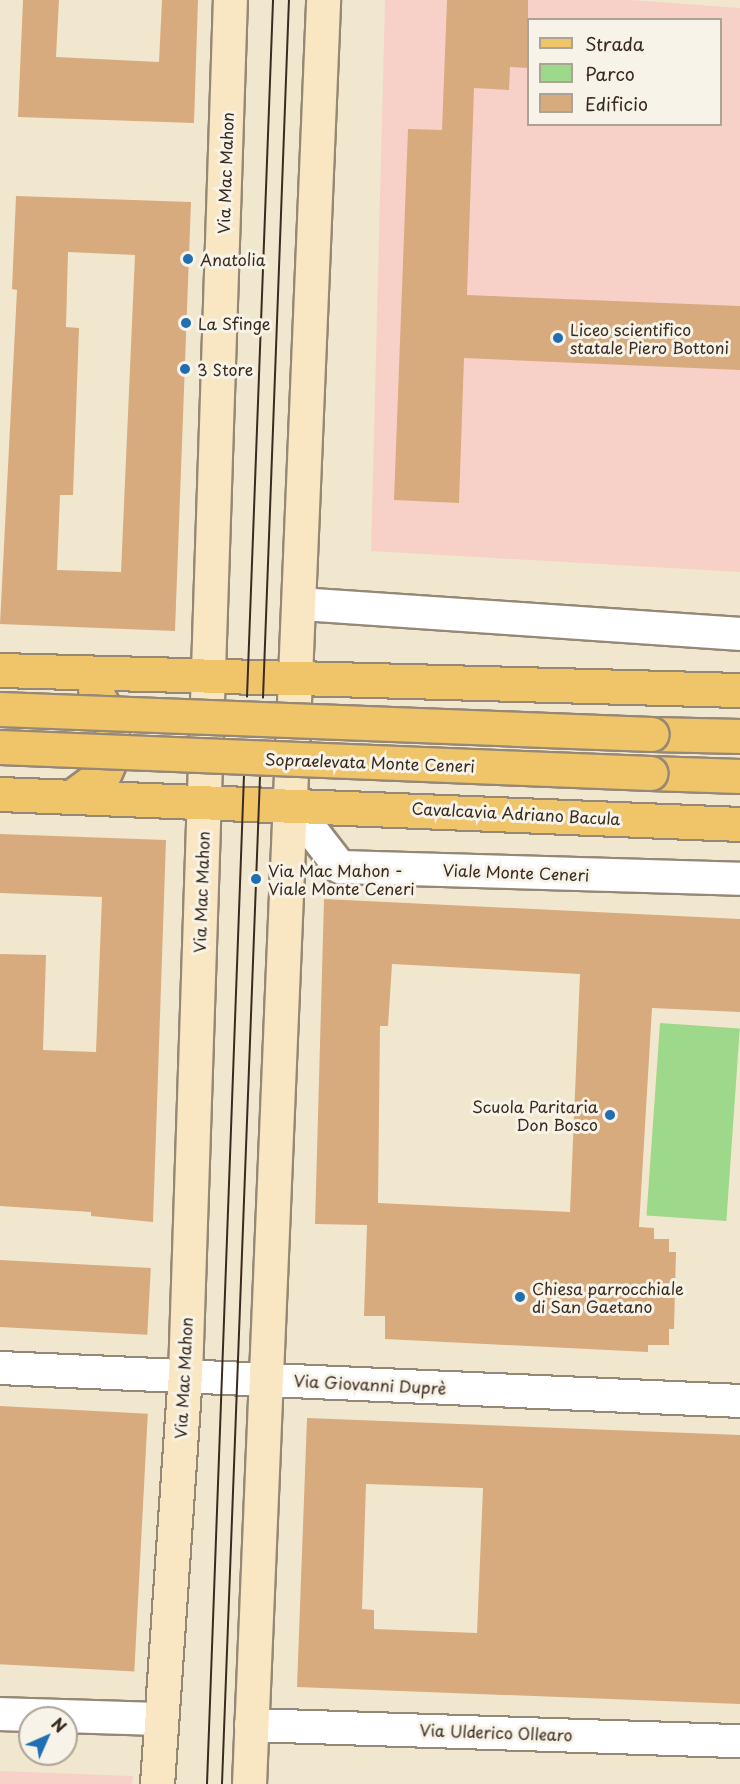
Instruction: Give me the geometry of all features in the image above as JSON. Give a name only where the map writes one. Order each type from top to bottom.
[{"type":"main road","name":"Via Mac Mahon","points":[[157,1784],[159,1719],[185,1375],[230,0]]},
{"type":"main road","points":[[249,1784],[292,805],[323,0]]},
{"type":"main road","points":[[0,670],[209,678],[740,690]]},
{"type":"main road","points":[[71,672],[102,699],[115,737],[113,754],[105,772],[72,797]]},
{"type":"main road","points":[[0,709],[740,736]]},
{"type":"main road","name":"Sopraelevata Monte Ceneri","points":[[0,747],[740,776]]},
{"type":"main road","points":[[0,794],[292,805]]},
{"type":"main road","name":"Cavalcavia Adriano Bacula","points":[[292,805],[740,824]]},
{"type":"street","points":[[300,604],[740,634]]},
{"type":"street","name":"Viale Monte Ceneri","points":[[292,805],[340,867],[740,879]]},
{"type":"street","name":"Via Giovanni Duprè","points":[[0,1368],[740,1401]]},
{"type":"street","points":[[0,1714],[159,1719]]},
{"type":"street","name":"Via Ulderico Ollearo","points":[[251,1725],[740,1741]]},
{"type":"shaded area","name":"Liceo scientifico statale Piero Bottoni","points":[[385,0],[631,0],[740,8],[740,572],[371,551]]},
{"type":"shaded area","points":[[0,1771],[133,1776],[132,1784],[0,1784]]},
{"type":"green space","points":[[660,1023],[740,1029],[726,1221],[647,1216]]},
{"type":"building","points":[[23,0],[59,0],[56,57],[159,62],[162,0],[198,0],[194,123],[18,117]]},
{"type":"building","points":[[447,0],[528,0],[527,68],[510,67],[509,90],[474,88],[467,295],[740,306],[740,370],[464,358],[459,503],[394,500],[408,129],[442,130]]},
{"type":"building","points":[[16,196],[191,202],[175,631],[0,624],[17,290],[12,289]],"holes":[[[68,252],[135,255],[121,572],[57,570],[60,495],[73,495],[79,328],[66,327]]]},
{"type":"building","points":[[0,834],[166,840],[153,1222],[91,1216],[91,1212],[0,1206],[0,954],[46,955],[43,1050],[96,1052],[102,897],[0,893]]},
{"type":"building","name":"Scuola Paritaria Don Bosco","points":[[324,899],[740,919],[740,1012],[652,1008],[639,1227],[654,1228],[654,1239],[669,1239],[669,1252],[676,1252],[674,1329],[669,1329],[669,1345],[648,1345],[648,1352],[385,1339],[385,1316],[364,1316],[367,1225],[315,1224]],"holes":[[[392,964],[580,974],[570,1212],[378,1203],[380,1026],[388,1026]]]},
{"type":"building","points":[[0,1260],[151,1268],[147,1335],[0,1327]]},
{"type":"building","points":[[0,1406],[148,1414],[134,1671],[0,1664]]},
{"type":"building","points":[[307,1418],[740,1435],[740,1704],[297,1687]],"holes":[[[366,1484],[483,1488],[477,1633],[374,1629],[374,1610],[362,1609]]]},
{"type":"tram line","points":[[247,697],[273,0]]},
{"type":"tram line","points":[[263,698],[289,0]]},
{"type":"tram line","points":[[207,1784],[244,776]]},
{"type":"tram line","points":[[222,1784],[260,776]]},
{"type":"place","name":"Anatolia","points":[[188,259]]},
{"type":"place","name":"La Sfinge","points":[[186,323]]},
{"type":"place","name":"Liceo scientifico statale Piero Bottoni","points":[[558,338]]},
{"type":"place","name":"3 Store","points":[[185,369]]},
{"type":"place","name":"Via Mac Mahon - Viale Monte Ceneri","points":[[256,879]]},
{"type":"place","name":"Scuola Paritaria Don Bosco","points":[[610,1115]]},
{"type":"place","name":"Chiesa parrocchiale di San Gaetano","points":[[520,1297]]}]
